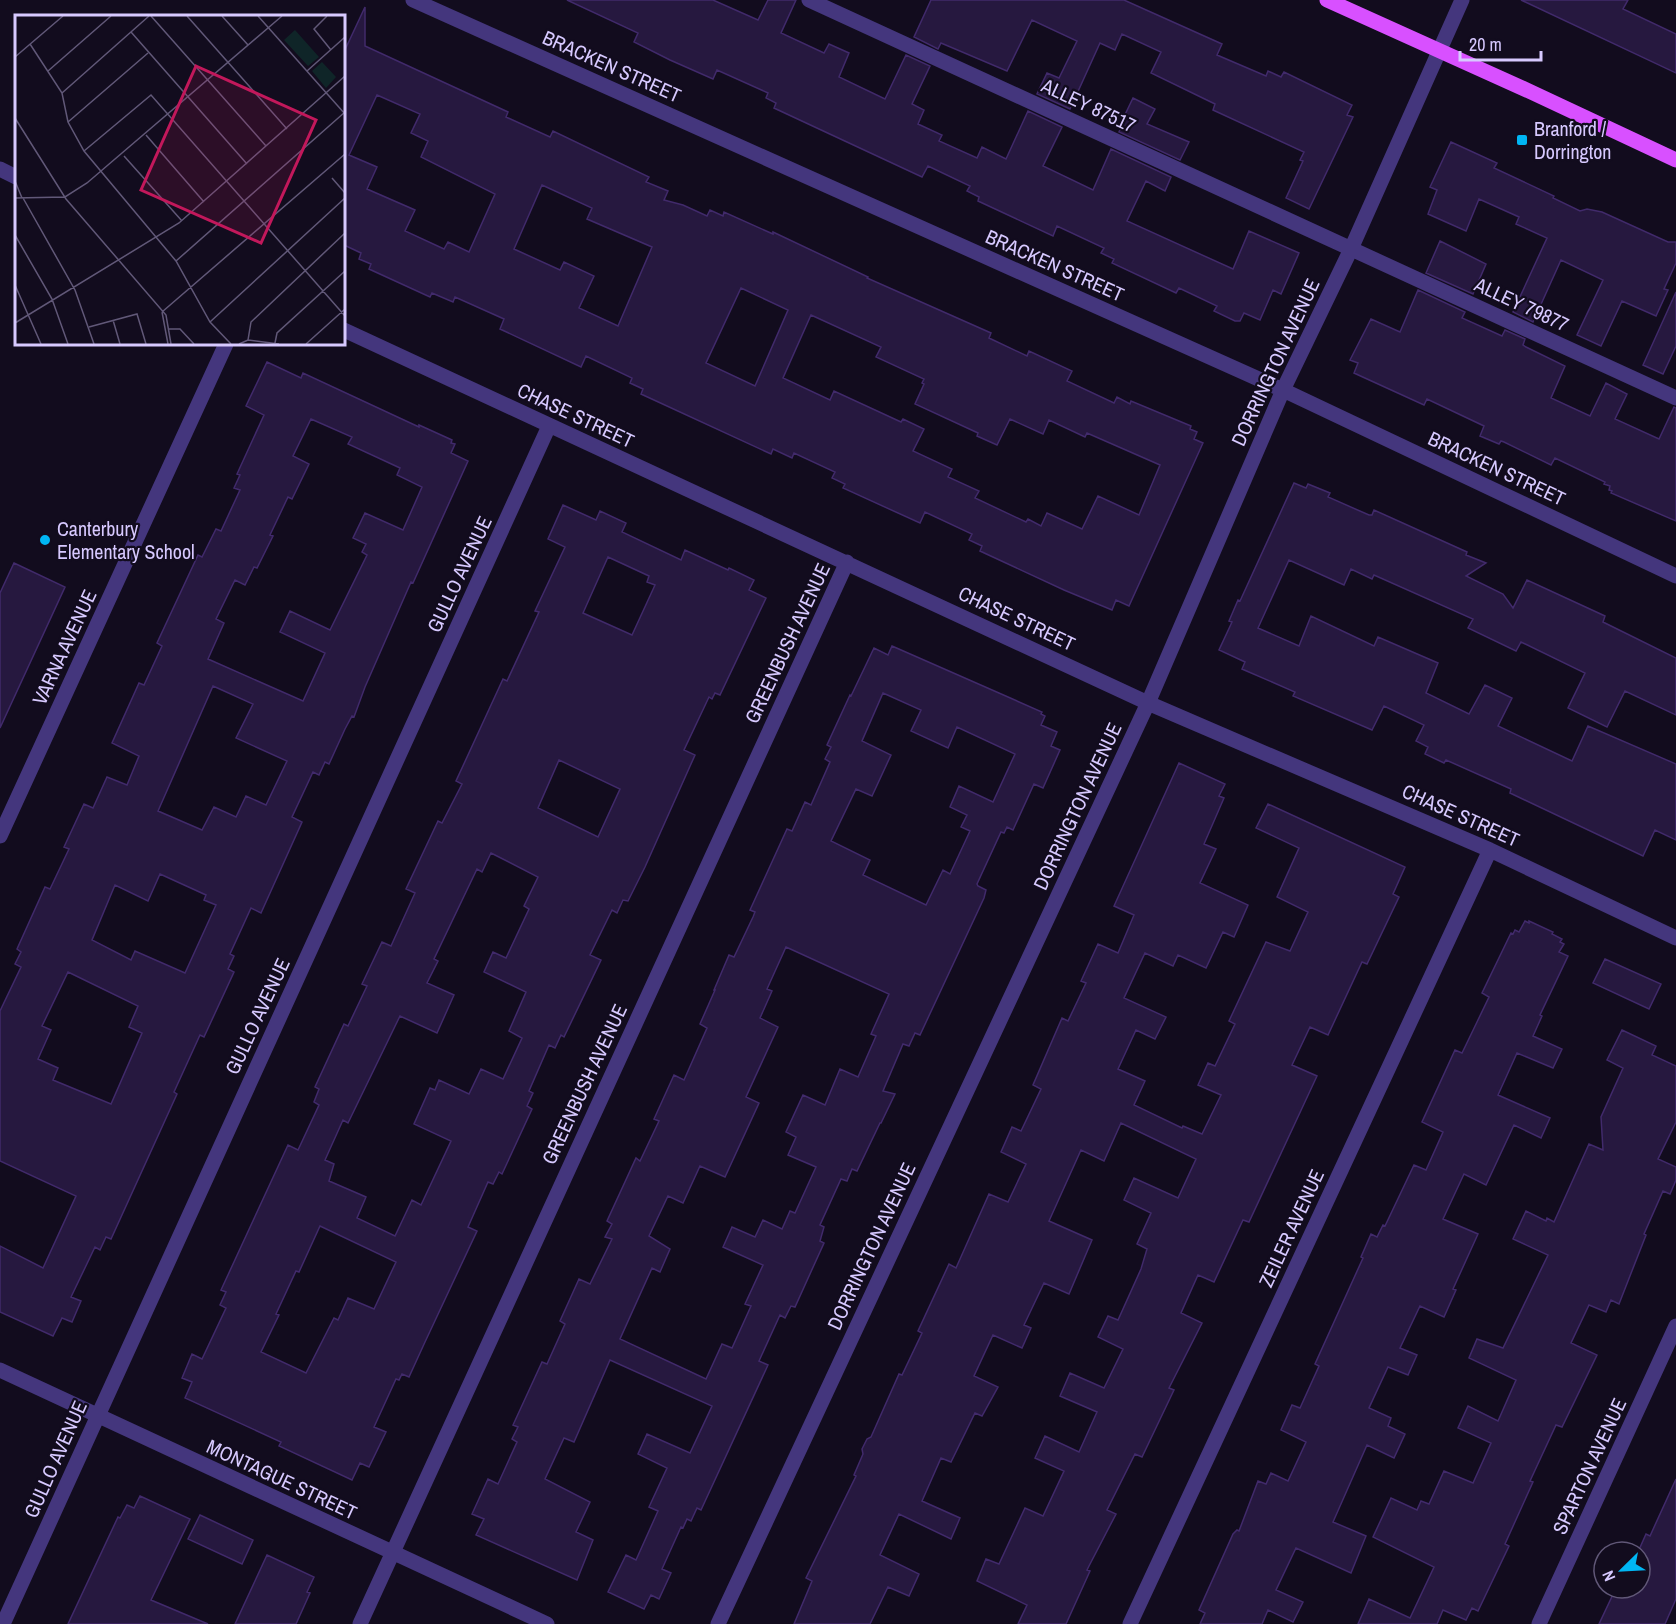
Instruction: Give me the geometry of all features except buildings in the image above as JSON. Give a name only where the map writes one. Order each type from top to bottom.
[{"type":"main road","points":[[1327,0],[1676,160]]},
{"type":"street","name":"BRACKEN STREET","points":[[413,0],[1283,390],[1676,576]]},
{"type":"street","name":"ALLEY 87517","points":[[809,0],[1351,249]]},
{"type":"street","name":"DORRINGTON AVENUE","points":[[718,1624],[1148,703],[1283,390],[1351,249],[1462,0]]},
{"type":"street","points":[[0,169],[15,176]]},
{"type":"street","name":"ALLEY 79877","points":[[1351,249],[1676,398]]},
{"type":"street","name":"CHASE STREET","points":[[345,330],[1148,703],[1490,850],[1676,938]]},
{"type":"street","name":"VARNA AVENUE","points":[[0,836],[226,345]]},
{"type":"street","name":"GULLO AVENUE","points":[[3,1624],[549,426]]},
{"type":"street","name":"GREENBUSH AVENUE","points":[[360,1624],[847,562]]},
{"type":"street","name":"ZEILER AVENUE","points":[[1130,1624],[1490,850]]},
{"type":"street","name":"SPARTON AVENUE","points":[[1539,1624],[1676,1326]]},
{"type":"street","name":"MONTAGUE STREET","points":[[0,1370],[547,1624]]},
{"type":"place","name":"Branford / Dorrington","points":[[1522,140]]},
{"type":"place","name":"Canterbury Elementary School","points":[[45,540]]}]
